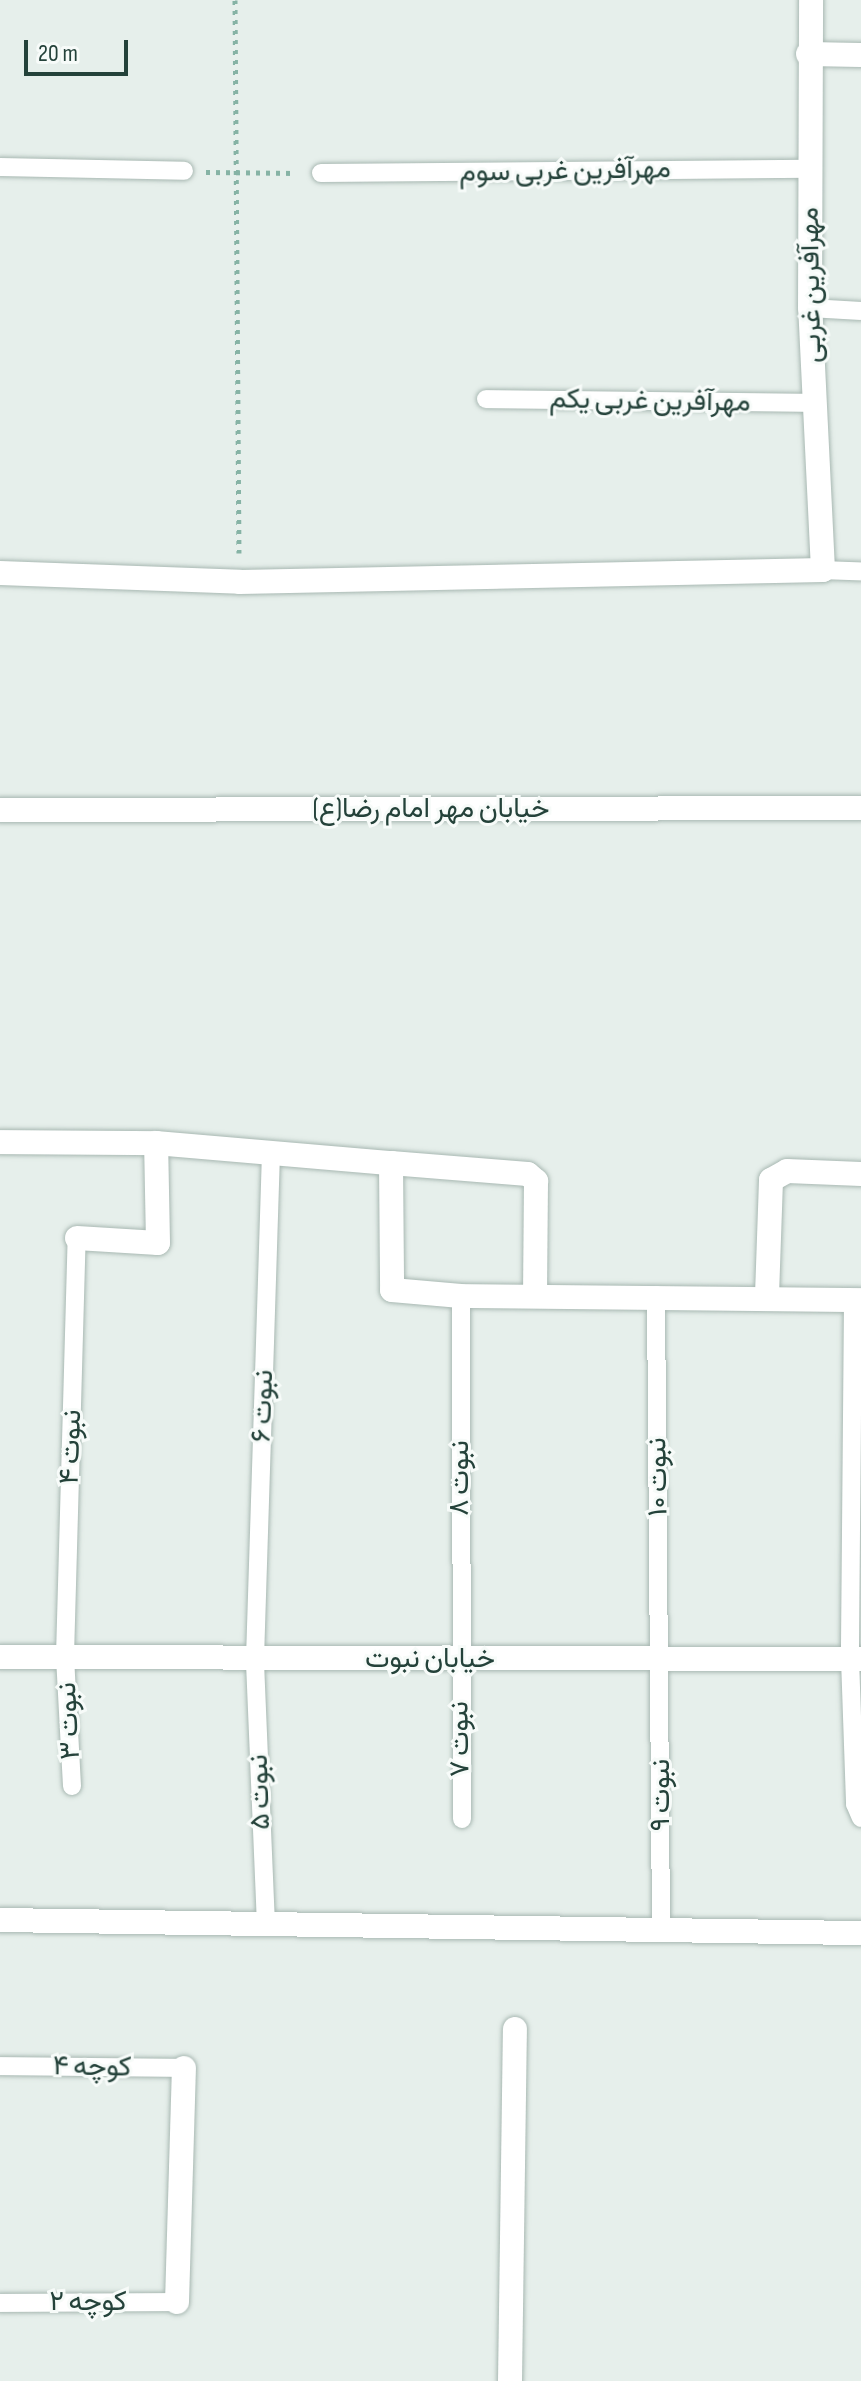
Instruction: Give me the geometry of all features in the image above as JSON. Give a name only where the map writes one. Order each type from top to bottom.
[{"type":"street","name":"مهرآفرین غربی","points":[[811,0],[808,54],[810,308],[823,570]]},
{"type":"street","points":[[808,54],[861,55]]},
{"type":"street","points":[[0,573],[240,582],[823,570]]},
{"type":"street","name":"خیابان مهر امام رضا(ع)","points":[[0,810],[861,808]]},
{"type":"street","points":[[0,1142],[156,1143],[528,1174],[536,1181],[535,1293]]},
{"type":"street","points":[[77,1238],[158,1243],[156,1143]]},
{"type":"street","points":[[391,1163],[392,1290],[461,1296],[535,1293],[767,1295],[857,1300]]},
{"type":"street","points":[[767,1295],[771,1180],[787,1171],[861,1174]]},
{"type":"street","name":"خیابان نبوت","points":[[0,1657],[856,1659]]},
{"type":"street","points":[[0,1920],[861,1933]]},
{"type":"street","points":[[510,2381],[515,2029]]},
{"type":"street","points":[[177,2302],[184,2068]]},
{"type":"lane","points":[[0,167],[184,171]]},
{"type":"lane","name":"مهرآفرین غربی سوم","points":[[321,173],[809,169]]},
{"type":"lane","points":[[810,308],[861,311]]},
{"type":"lane","name":"مهرآفرین غربی یکم","points":[[486,399],[814,403]]},
{"type":"lane","points":[[823,570],[861,571]]},
{"type":"lane","name":"نبوت ۶","points":[[255,1659],[271,1154]]},
{"type":"lane","name":"نبوت ۴","points":[[65,1656],[77,1238]]},
{"type":"lane","name":"نبوت ۱۰","points":[[656,1295],[661,1658]]},
{"type":"lane","name":"نبوت ۸","points":[[459,1659],[461,1296]]},
{"type":"lane","points":[[857,1300],[855,1804],[861,1818]]},
{"type":"lane","name":"نبوت ۳","points":[[65,1656],[72,1786]]},
{"type":"lane","name":"نبوت ۹","points":[[661,1658],[661,1931]]},
{"type":"lane","name":"نبوت ۵","points":[[255,1659],[266,1925]]},
{"type":"lane","name":"نبوت ۷","points":[[459,1659],[462,1819]]},
{"type":"lane","name":"کوچه ۴","points":[[0,2066],[184,2068]]},
{"type":"lane","name":"کوچه ۲","points":[[0,2303],[177,2302]]},
{"type":"path","points":[[235,0],[240,582]]},
{"type":"path","points":[[184,171],[321,173]]}]
